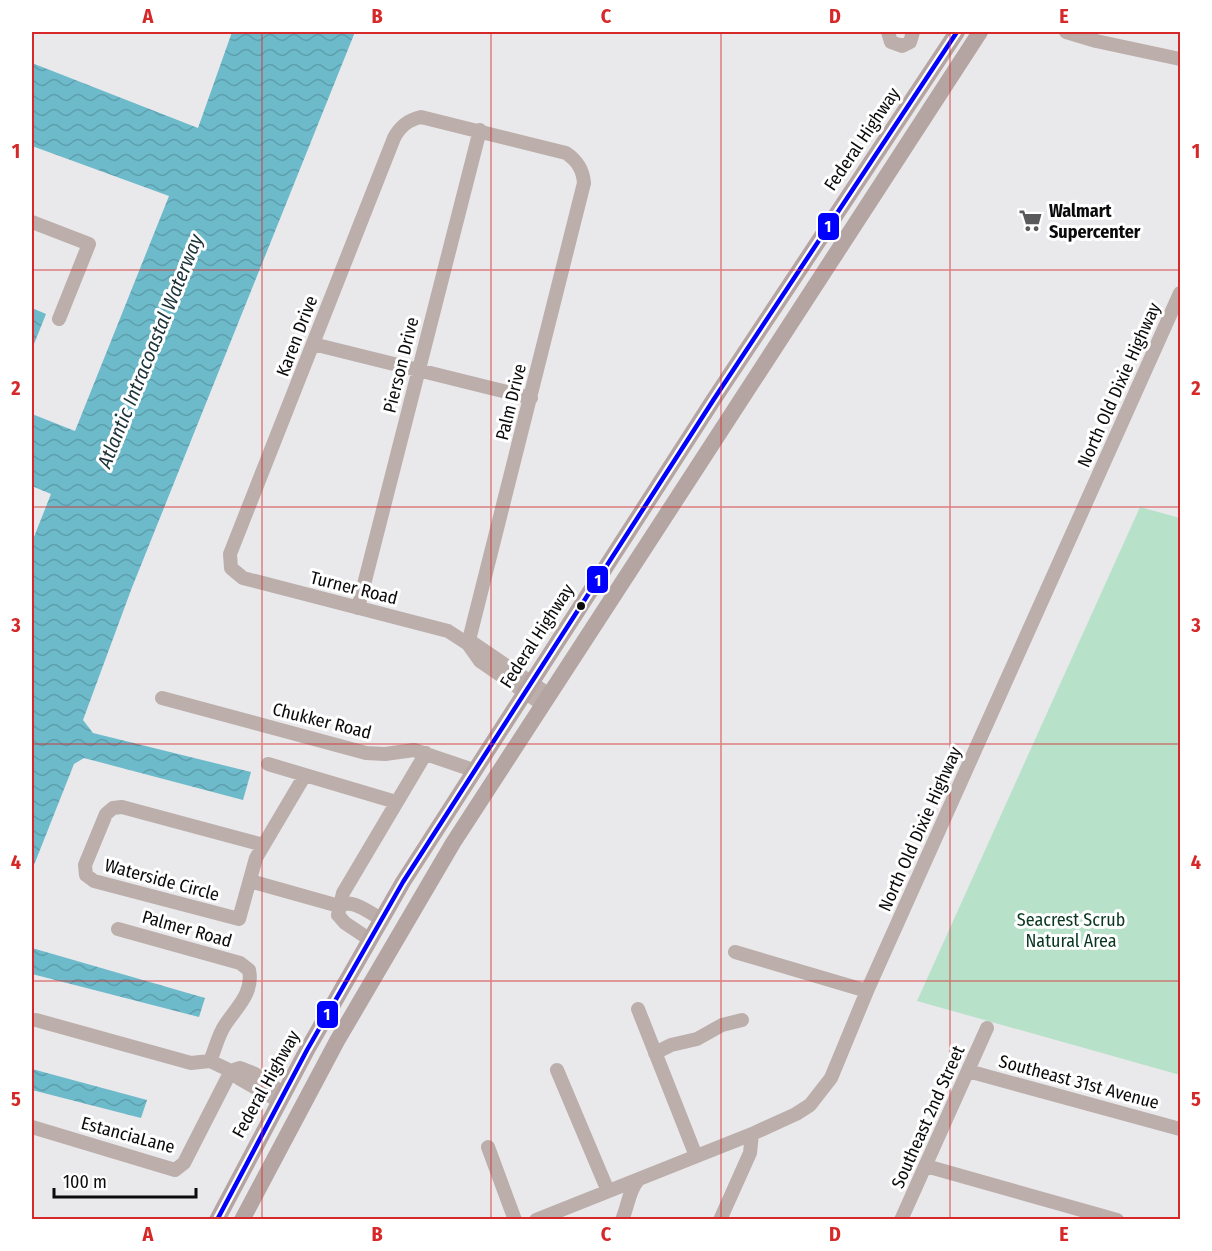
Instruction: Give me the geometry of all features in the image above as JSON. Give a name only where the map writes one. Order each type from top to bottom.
[{"type":"main road","name":"Federal Highway","points":[[217,1220],[281,1097],[369,939],[473,770],[818,240],[957,32]]},
{"type":"main road","points":[[242,1220],[308,1092],[422,893],[545,699],[980,32]]},
{"type":"main road","points":[[843,204],[838,227],[839,236],[844,243]]},
{"type":"main road","points":[[778,343],[786,317],[821,265],[824,248],[818,240]]},
{"type":"main road","points":[[690,478],[686,466],[691,449],[753,354],[758,333]]},
{"type":"main road","points":[[307,1050],[303,1082],[308,1092]]},
{"type":"main road","points":[[281,1097],[289,1102],[290,1110],[285,1136]]},
{"type":"street","points":[[888,32],[891,42],[902,46],[910,42],[913,32]]},
{"type":"street","points":[[1066,32],[1096,41],[1180,59]]},
{"type":"street","name":"Karen Drive","points":[[231,568],[230,554],[394,138],[401,126],[422,117],[480,130]]},
{"type":"street","name":"Palm Drive","points":[[468,644],[584,191],[584,176],[581,169],[566,153],[480,130]]},
{"type":"street","name":"Pierson Drive","points":[[357,608],[480,130]]},
{"type":"street","points":[[32,222],[89,244],[59,319]]},
{"type":"street","name":"North Old Dixie Highway","points":[[536,1220],[752,1134],[796,1114],[815,1100],[831,1078],[867,991],[1180,293]]},
{"type":"street","points":[[313,344],[531,398]]},
{"type":"street","name":"Turner Road","points":[[231,568],[243,578],[448,631],[468,644],[473,643],[545,699]]},
{"type":"street","name":"Chukker Road","points":[[162,698],[366,753],[385,754],[414,750],[473,770]]},
{"type":"street","points":[[369,939],[345,923],[338,915],[339,906],[343,893],[426,753]]},
{"type":"street","points":[[268,764],[396,802]]},
{"type":"street","name":"Waterside Circle","points":[[263,845],[122,807],[113,808],[106,814],[85,865],[86,875],[94,881],[238,919],[256,858],[305,775]]},
{"type":"street","points":[[250,881],[339,906],[344,903],[355,904],[381,919]]},
{"type":"street","name":"Palmer Road","points":[[118,929],[240,963],[249,970],[249,988],[224,1027],[210,1061]]},
{"type":"street","points":[[735,952],[867,991]]},
{"type":"street","points":[[638,1009],[696,1156]]},
{"type":"street","points":[[36,1020],[191,1063],[210,1061],[231,1071],[240,1068],[255,1074],[281,1097]]},
{"type":"street","points":[[655,1053],[671,1045],[698,1039],[722,1025],[742,1020]]},
{"type":"street","name":"Southeast 2nd Street","points":[[902,1220],[962,1080],[987,1028]]},
{"type":"street","points":[[557,1070],[608,1191]]},
{"type":"street","name":"EstanciaLane","points":[[32,1127],[175,1170],[184,1163],[231,1071]]},
{"type":"street","name":"Southeast 31st Avenue","points":[[968,1071],[1180,1129]]},
{"type":"street","points":[[720,1220],[750,1153],[752,1134]]},
{"type":"street","points":[[488,1148],[515,1220]]},
{"type":"street","points":[[926,1166],[1117,1220]]},
{"type":"street","points":[[622,1220],[632,1186],[638,1180]]},
{"type":"green space","name":"Seacrest Scrub Natural Area","points":[[1140,507],[1180,518],[1180,1075],[917,1001]]},
{"type":"water","name":"Atlantic Intracoastal Waterway","points":[[232,32],[355,32],[131,590],[83,720],[93,733],[251,772],[243,800],[84,758],[74,764],[32,870],[32,542],[51,494],[32,486],[32,414],[75,431],[169,196],[32,146],[32,63],[198,128]]},
{"type":"water","points":[[32,308],[46,314],[32,349]]},
{"type":"water","points":[[32,948],[205,998],[199,1017],[32,974]]},
{"type":"water","points":[[32,1069],[147,1100],[141,1118],[32,1090]]},
{"type":"transit line","name":"1","points":[[217,1220],[307,1050],[403,882],[714,399],[957,32]]},
{"type":"place","name":"Walmart Supercenter","points":[[1031,221]]}]
